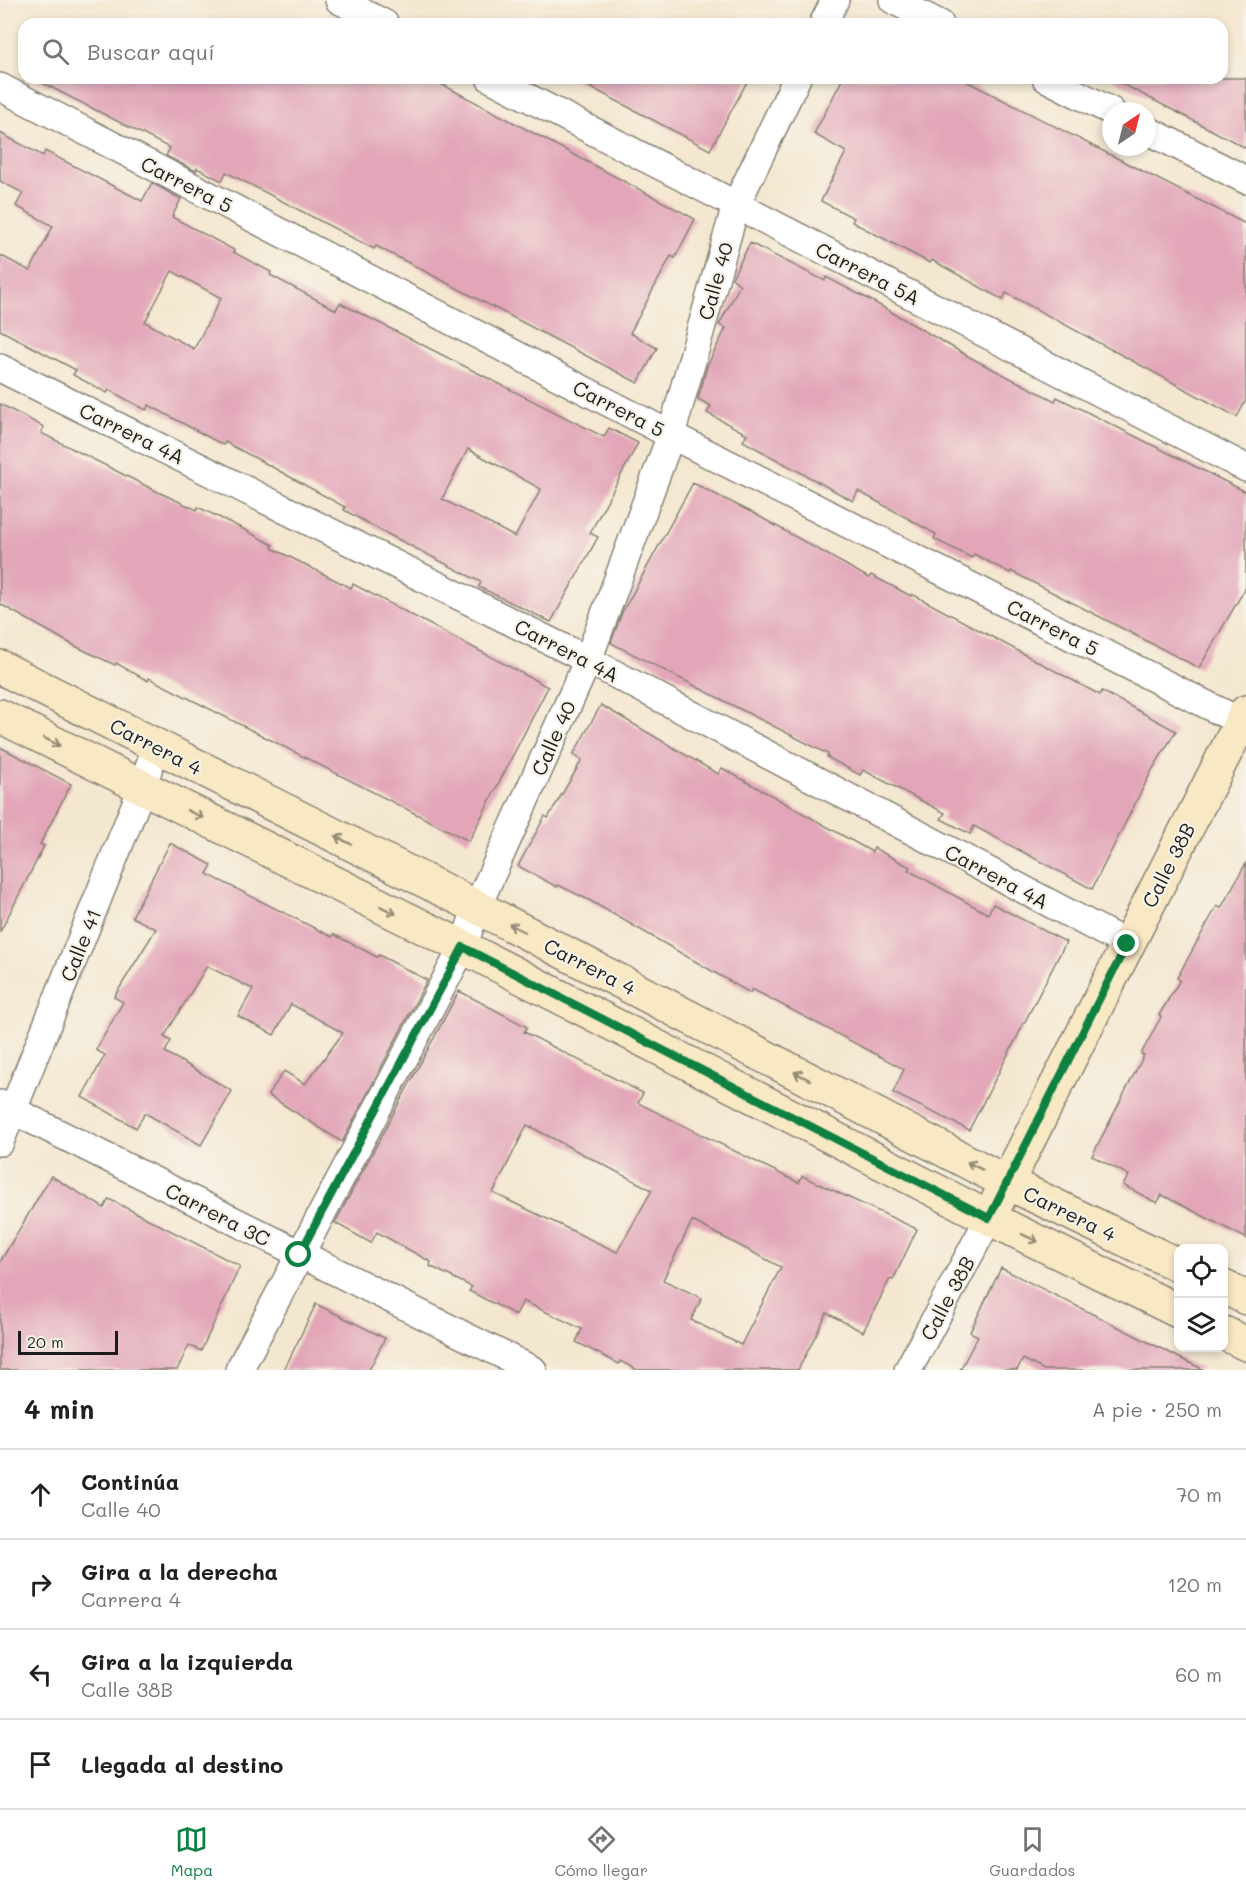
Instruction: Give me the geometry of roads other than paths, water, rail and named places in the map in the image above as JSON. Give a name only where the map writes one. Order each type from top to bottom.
[{"type":"street","points":[[339,0],[374,18]]},
{"type":"street","points":[[826,18],[835,0]]},
{"type":"street","points":[[893,0],[928,18]]},
{"type":"street","name":"Carrera 5A","points":[[502,84],[1246,468]]},
{"type":"street","name":"Calle 40","points":[[239,1370],[463,947],[477,907],[588,660],[671,435],[736,205],[794,84]]},
{"type":"street","points":[[1058,84],[1102,106]]},
{"type":"street","name":"Carrera 5","points":[[0,87],[671,435],[1243,717]]},
{"type":"street","points":[[1156,135],[1246,180]]},
{"type":"street","name":"Carrera 4A","points":[[0,368],[588,660],[1127,944]]},
{"type":"street","name":"Carrera 4","points":[[0,667],[477,907],[1006,1182],[1174,1263]]},
{"type":"street","name":"Carrera 4","points":[[0,716],[142,789],[463,947],[989,1218],[1174,1309]]},
{"type":"street","name":"Calle 38B","points":[[908,1370],[989,1218],[1243,717]]},
{"type":"street","name":"Calle 41","points":[[0,1142],[7,1107],[142,789],[156,746]]},
{"type":"street","name":"Carrera 3C","points":[[7,1107],[533,1370]]},
{"type":"street","points":[[1228,1289],[1246,1298]]},
{"type":"street","points":[[1228,1335],[1246,1344]]}]
